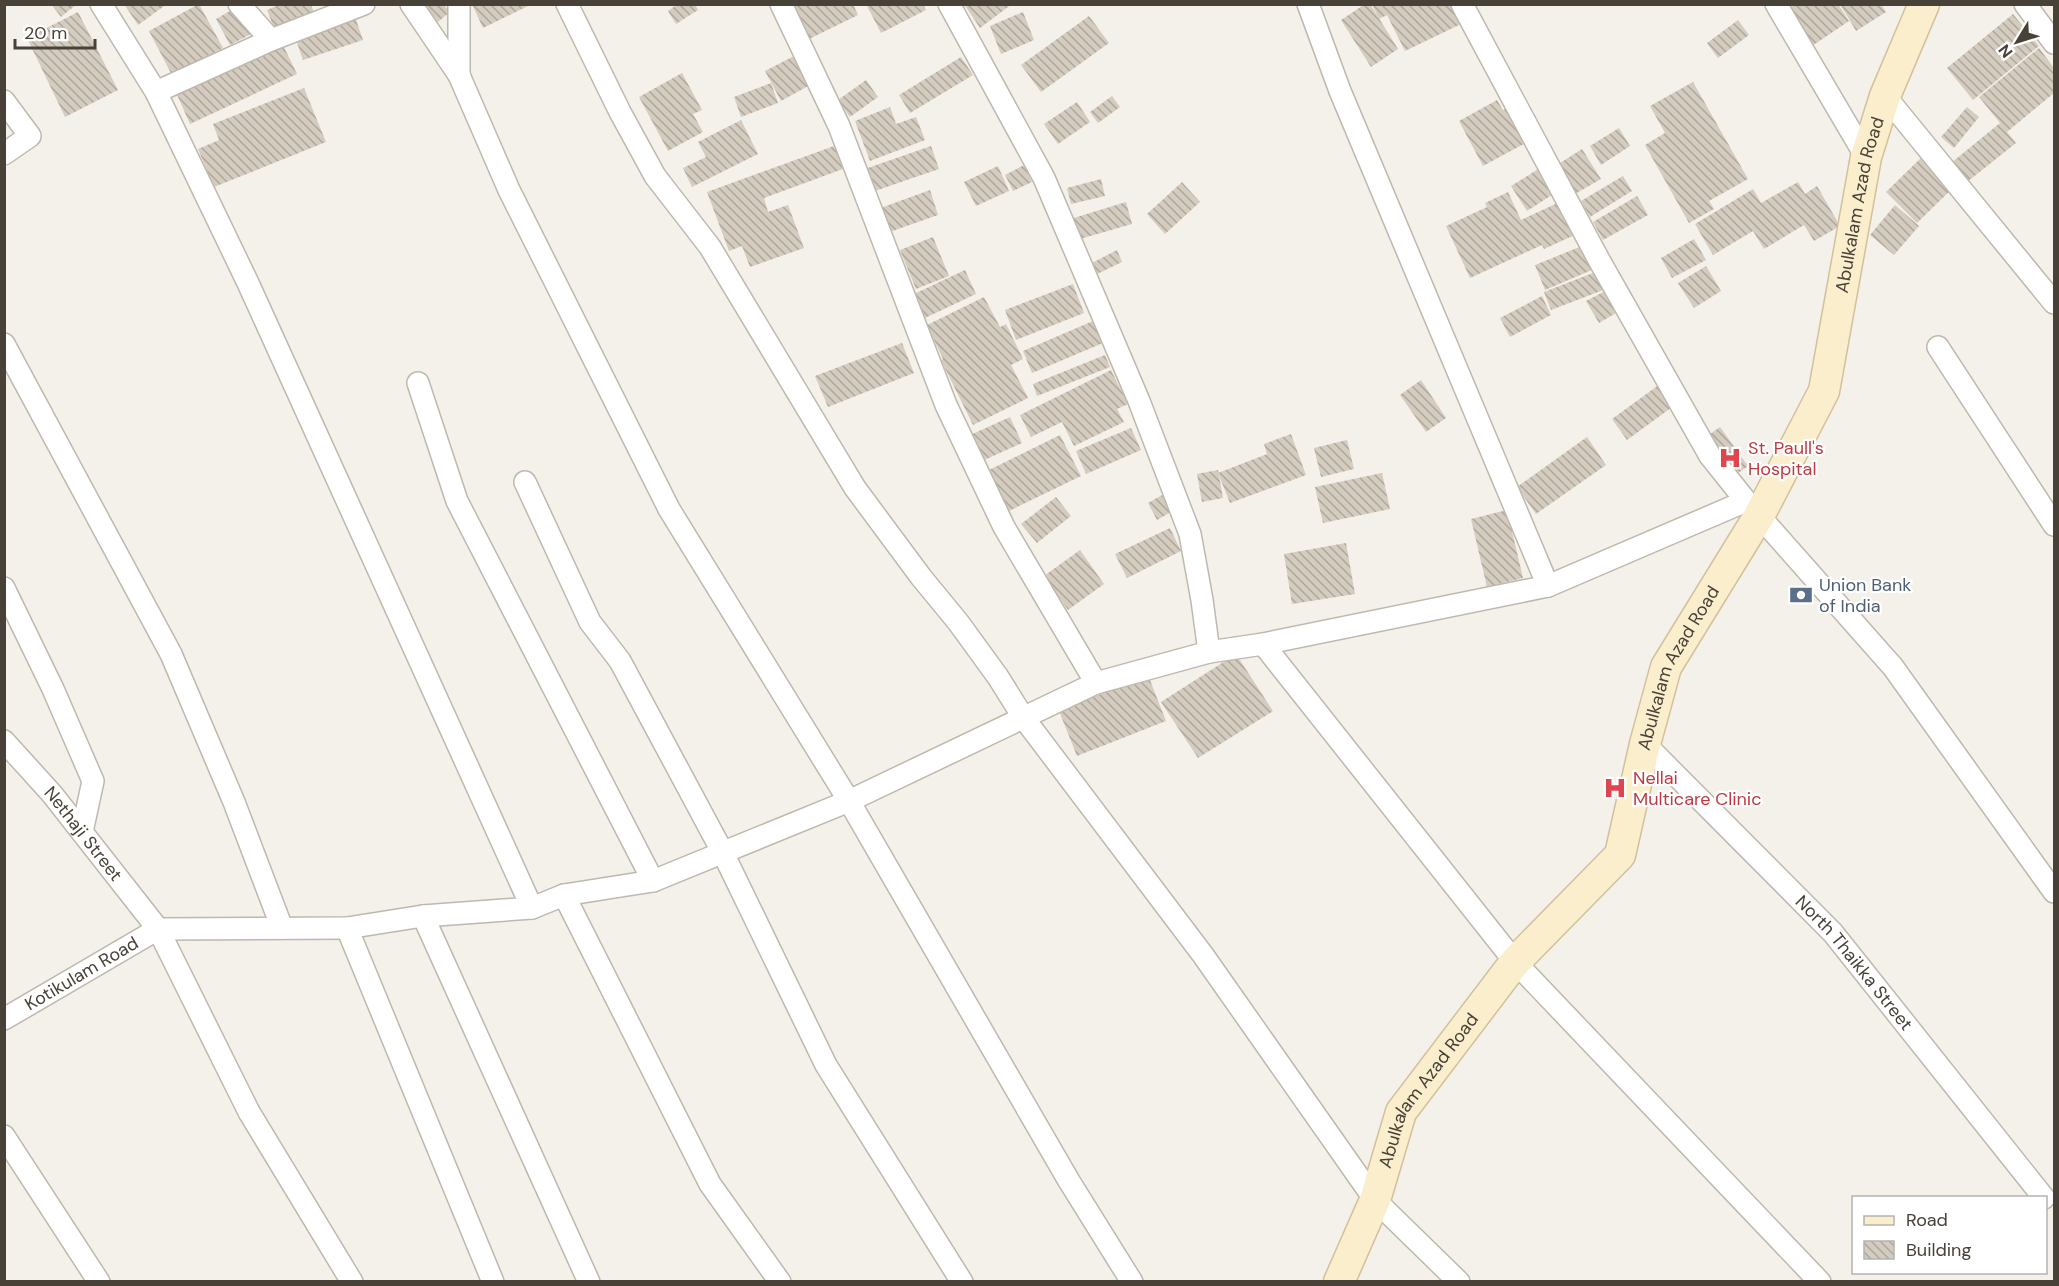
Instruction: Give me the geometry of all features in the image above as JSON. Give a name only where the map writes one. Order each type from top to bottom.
[{"type":"main road","name":"Abulkalam Azad Road","points":[[1339,1281],[1374,1200],[1401,1112],[1515,962],[1620,855],[1645,744],[1666,667],[1753,508],[1824,391],[1866,157],[1885,96],[1924,4]]},
{"type":"street","points":[[100,4],[156,92],[248,283],[532,908]]},
{"type":"street","points":[[239,4],[271,40]]},
{"type":"street","points":[[156,92],[271,40],[326,11],[364,4]]},
{"type":"street","points":[[411,4],[459,75],[509,190],[669,509],[849,801],[1069,1181],[1132,1281]]},
{"type":"street","points":[[459,4],[459,75]]},
{"type":"street","points":[[567,4],[620,112],[655,176],[710,247],[855,488],[958,622],[998,677],[1023,717],[1203,955],[1374,1200],[1460,1281]]},
{"type":"street","points":[[781,4],[839,126],[946,405],[1004,527],[1096,683]]},
{"type":"street","points":[[949,4],[1044,178],[1139,401],[1190,534],[1209,652]]},
{"type":"street","points":[[1308,4],[1344,102],[1548,586]]},
{"type":"street","points":[[1462,4],[1599,260],[1704,446],[1753,508],[1893,667],[2055,892]]},
{"type":"street","points":[[1776,4],[1866,157]]},
{"type":"street","points":[[2025,4],[2055,43]]},
{"type":"street","points":[[1885,96],[2055,303]]},
{"type":"street","points":[[4,101],[30,136],[4,154]]},
{"type":"street","points":[[4,344],[171,654],[234,802],[282,928]]},
{"type":"street","points":[[1938,347],[2055,525]]},
{"type":"street","points":[[418,383],[457,501],[652,881]]},
{"type":"street","points":[[525,482],[590,622],[620,660],[723,853],[826,1065],[962,1281]]},
{"type":"street","points":[[158,929],[347,928],[423,916],[532,908],[564,895],[652,881],[849,801],[1096,683],[1209,652],[1263,644],[1548,586],[1753,508]]},
{"type":"street","points":[[4,588],[53,689],[93,781],[82,832]]},
{"type":"street","points":[[1263,644],[1515,962],[1820,1281]]},
{"type":"street","name":"Nethaji Street","points":[[4,741],[52,794],[158,929],[249,1112],[352,1281]]},
{"type":"street","name":"North Thaikka Street","points":[[1645,744],[1833,933],[2043,1196]]},
{"type":"street","points":[[564,895],[710,1184],[780,1281]]},
{"type":"street","points":[[423,916],[589,1281]]},
{"type":"street","points":[[347,928],[494,1281]]},
{"type":"street","name":"Kotikulam Road","points":[[4,1019],[158,929]]},
{"type":"street","points":[[4,1136],[99,1281]]},
{"type":"building","points":[[51,4],[77,4],[61,17]]},
{"type":"building","points":[[124,4],[167,4],[138,25]]},
{"type":"building","points":[[199,4],[223,48],[172,75],[149,31]]},
{"type":"building","points":[[281,4],[311,4],[314,13],[274,28],[267,10]]},
{"type":"building","points":[[414,4],[443,4],[450,12],[432,27]]},
{"type":"building","points":[[472,4],[532,4],[483,28]]},
{"type":"building","points":[[678,4],[695,4],[698,10],[676,24],[668,11]]},
{"type":"building","points":[[792,4],[853,4],[858,15],[807,40]]},
{"type":"building","points":[[866,4],[923,4],[926,10],[881,33]]},
{"type":"building","points":[[964,4],[1012,4],[980,28]]},
{"type":"building","points":[[1365,4],[1370,4],[1398,49],[1371,67],[1341,20]]},
{"type":"building","points":[[1372,4],[1452,4],[1461,24],[1405,51],[1387,15],[1379,19]]},
{"type":"building","points":[[1796,4],[1838,4],[1849,21],[1812,46],[1787,10]]},
{"type":"building","points":[[1840,4],[1881,4],[1886,12],[1856,31]]},
{"type":"building","points":[[237,7],[251,34],[230,45],[216,19]]},
{"type":"building","points":[[78,12],[118,90],[65,117],[27,38]]},
{"type":"building","points":[[1023,12],[1034,40],[1001,54],[990,26]]},
{"type":"building","points":[[2013,14],[2039,46],[1973,100],[1947,68]]},
{"type":"building","points":[[1089,16],[1109,43],[1041,92],[1021,65]]},
{"type":"building","points":[[355,17],[363,40],[303,60],[295,37]]},
{"type":"building","points":[[1738,20],[1749,35],[1718,58],[1707,43]]},
{"type":"building","points":[[281,41],[297,74],[190,124],[175,90]]},
{"type":"building","points":[[2039,48],[2054,68],[2054,93],[2007,132],[2016,143],[1967,182],[1951,163],[2000,123],[1979,97]]},
{"type":"building","points":[[794,56],[810,85],[781,101],[765,71]]},
{"type":"building","points":[[961,57],[973,75],[910,113],[899,95]]},
{"type":"building","points":[[682,73],[702,110],[693,114],[703,132],[668,151],[639,97]]},
{"type":"building","points":[[866,80],[878,97],[850,117],[838,100]]},
{"type":"building","points":[[1693,82],[1748,179],[1709,201],[1714,209],[1689,223],[1645,145],[1665,133],[1650,106]]},
{"type":"building","points":[[771,83],[778,103],[741,117],[734,97]]},
{"type":"building","points":[[304,88],[326,142],[214,187],[198,149],[219,140],[213,124]]},
{"type":"building","points":[[1112,96],[1120,107],[1098,123],[1090,112]]},
{"type":"building","points":[[1497,100],[1503,110],[1514,105],[1533,139],[1483,166],[1459,121]]},
{"type":"building","points":[[1077,102],[1090,122],[1058,144],[1044,124]]},
{"type":"building","points":[[890,107],[896,124],[916,117],[925,140],[870,161],[855,121]]},
{"type":"building","points":[[1967,107],[1979,117],[1954,148],[1941,137]]},
{"type":"building","points":[[741,120],[758,154],[692,187],[683,168],[706,157],[698,142]]},
{"type":"building","points":[[1619,128],[1630,146],[1601,165],[1590,146]]},
{"type":"building","points":[[834,146],[843,169],[764,198],[768,212],[788,205],[804,248],[750,267],[742,246],[729,251],[707,192]]},
{"type":"building","points":[[931,146],[939,169],[869,193],[862,170]]},
{"type":"building","points":[[1582,149],[1601,179],[1575,194],[1557,165]]},
{"type":"building","points":[[1925,154],[1956,185],[1917,223],[1886,192]]},
{"type":"building","points":[[1024,165],[1032,182],[1013,191],[1005,175]]},
{"type":"building","points":[[998,166],[1009,191],[976,206],[964,182]]},
{"type":"building","points":[[1540,168],[1555,193],[1527,211],[1511,186]]},
{"type":"building","points":[[1623,176],[1632,191],[1590,217],[1581,201]]},
{"type":"building","points":[[1101,179],[1105,196],[1071,204],[1067,188]]},
{"type":"building","points":[[1182,182],[1200,202],[1165,234],[1147,214]]},
{"type":"building","points":[[1798,182],[1805,194],[1817,186],[1840,226],[1814,241],[1804,225],[1764,249],[1753,231],[1713,255],[1695,224],[1753,189],[1761,203]]},
{"type":"building","points":[[930,190],[938,215],[884,234],[875,210]]},
{"type":"building","points":[[1508,192],[1521,220],[1562,201],[1577,234],[1544,249],[1542,245],[1470,278],[1446,226],[1487,207],[1485,203]]},
{"type":"building","points":[[1637,196],[1648,215],[1603,240],[1593,222]]},
{"type":"building","points":[[1126,202],[1132,224],[1073,241],[1067,220]]},
{"type":"building","points":[[1895,205],[1919,226],[1894,255],[1870,235]]},
{"type":"building","points":[[933,237],[949,276],[916,289],[900,250]]},
{"type":"building","points":[[1694,239],[1706,260],[1672,278],[1661,258]]},
{"type":"building","points":[[1582,246],[1592,270],[1545,290],[1535,265]]},
{"type":"building","points":[[1117,250],[1122,262],[1095,275],[1090,264]]},
{"type":"building","points":[[1706,266],[1721,291],[1694,308],[1678,283]]},
{"type":"building","points":[[965,270],[976,294],[925,318],[914,294]]},
{"type":"building","points":[[1598,271],[1606,289],[1551,310],[1544,292]]},
{"type":"building","points":[[1073,284],[1084,313],[1016,340],[1005,310]]},
{"type":"building","points":[[1609,289],[1621,310],[1599,323],[1586,301]]},
{"type":"building","points":[[1542,296],[1551,315],[1510,337],[1500,318]]},
{"type":"building","points":[[984,297],[1000,327],[1006,324],[1023,359],[1011,365],[1028,398],[973,425],[941,360],[943,359],[927,325]]},
{"type":"building","points":[[1093,321],[1103,343],[1032,373],[1023,351]]},
{"type":"building","points":[[902,343],[914,373],[828,407],[815,376]]},
{"type":"building","points":[[1105,355],[1110,367],[1037,396],[1033,384]]},
{"type":"building","points":[[1111,370],[1128,404],[1117,409],[1124,422],[1074,446],[1062,422],[1031,437],[1020,415]]},
{"type":"building","points":[[1421,380],[1446,418],[1426,432],[1400,395]]},
{"type":"building","points":[[1660,384],[1675,405],[1627,440],[1612,419]]},
{"type":"building","points":[[1010,417],[1022,443],[980,462],[968,436]]},
{"type":"building","points":[[1720,427],[1748,466],[1720,486],[1692,447]]},
{"type":"building","points":[[1131,428],[1141,450],[1086,474],[1076,451]]},
{"type":"building","points":[[1291,434],[1306,475],[1230,503],[1218,473],[1267,454],[1264,444]]},
{"type":"building","points":[[1060,435],[1081,476],[1009,511],[989,470]]},
{"type":"building","points":[[1587,437],[1606,465],[1536,514],[1517,487]]},
{"type":"building","points":[[1347,440],[1354,469],[1321,477],[1314,448]]},
{"type":"building","points":[[1218,470],[1223,498],[1202,502],[1197,474]]},
{"type":"building","points":[[1382,473],[1390,509],[1323,523],[1315,487]]},
{"type":"building","points":[[1162,495],[1171,512],[1157,520],[1148,503]]},
{"type":"building","points":[[1056,497],[1071,516],[1037,543],[1021,524]]},
{"type":"building","points":[[1507,510],[1523,578],[1487,587],[1471,519]]},
{"type":"building","points":[[1170,528],[1181,551],[1127,578],[1115,554]]},
{"type":"building","points":[[1346,543],[1355,594],[1292,604],[1284,554]]},
{"type":"building","points":[[1080,550],[1104,584],[1068,610],[1044,576]]},
{"type":"building","points":[[1236,654],[1273,711],[1198,758],[1161,702]]},
{"type":"building","points":[[1148,675],[1166,721],[1077,756],[1059,711]]},
{"type":"place","name":"St. Paull's Hospital","points":[[1730,458]]},
{"type":"place","name":"Union Bank of India","points":[[1801,595]]},
{"type":"place","name":"Nellai Multicare Clinic","points":[[1615,788]]}]
